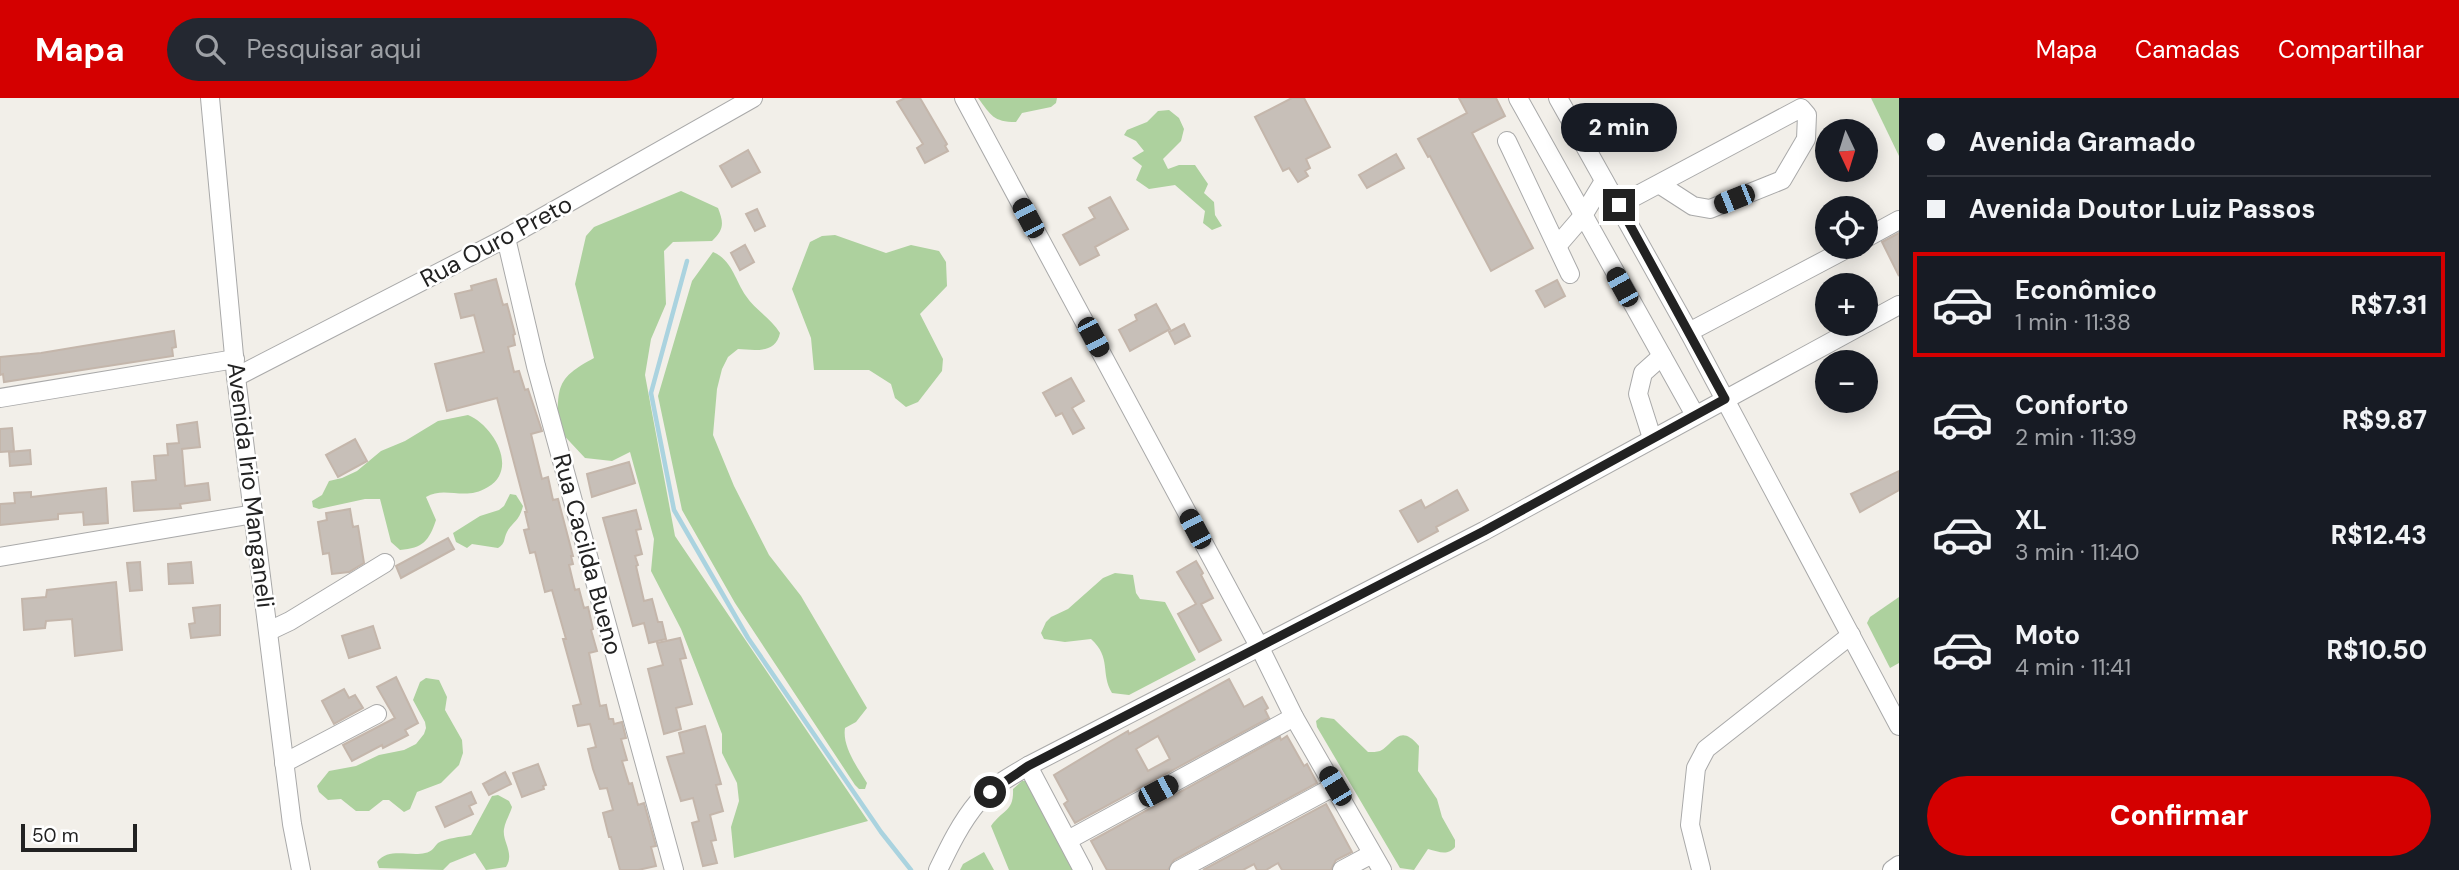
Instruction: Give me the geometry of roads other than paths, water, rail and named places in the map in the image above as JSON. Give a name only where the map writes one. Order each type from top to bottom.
[{"type":"street","name":"Avenida Irio Manganeli","points":[[211,98],[235,368],[292,824],[301,870]]},
{"type":"street","name":"Rua Ouro Preto","points":[[0,398],[235,368],[506,238],[753,98]]},
{"type":"street","points":[[964,98],[1260,648],[1294,717],[1382,870]]},
{"type":"street","points":[[1518,98],[1695,415]]},
{"type":"street","points":[[1558,98],[1689,332],[1899,726]]},
{"type":"street","points":[[1619,205],[1801,108],[1807,115],[1806,139],[1782,180],[1710,209],[1693,206],[1659,184]]},
{"type":"street","points":[[1507,141],[1570,274]]},
{"type":"street","points":[[1557,246],[1583,217],[1604,181]]},
{"type":"street","points":[[1878,231],[1899,220]]},
{"type":"street","name":"Rua Cacilda Bueno","points":[[506,238],[536,366],[674,870]]},
{"type":"street","points":[[1689,332],[1827,259]]},
{"type":"street","points":[[1878,316],[1899,305]]},
{"type":"street","points":[[938,870],[958,831],[979,801],[1028,766],[1484,531],[1841,336]]},
{"type":"street","points":[[1652,438],[1639,394],[1643,373],[1662,356]]},
{"type":"street","points":[[0,557],[254,514]]},
{"type":"street","points":[[268,631],[290,621],[386,563]]},
{"type":"street","points":[[1700,869],[1690,825],[1696,768],[1706,749],[1851,635]]},
{"type":"street","points":[[285,763],[377,714]]},
{"type":"street","points":[[1068,840],[1294,717]]},
{"type":"street","points":[[1028,766],[1083,870]]},
{"type":"street","points":[[1179,870],[1335,786]]},
{"type":"street","points":[[1342,870],[1372,854]]},
{"type":"street","points":[[1892,870],[1899,865]]},
{"type":"waterway","points":[[687,261],[651,393],[674,510],[748,638],[881,832],[911,870]]}]
